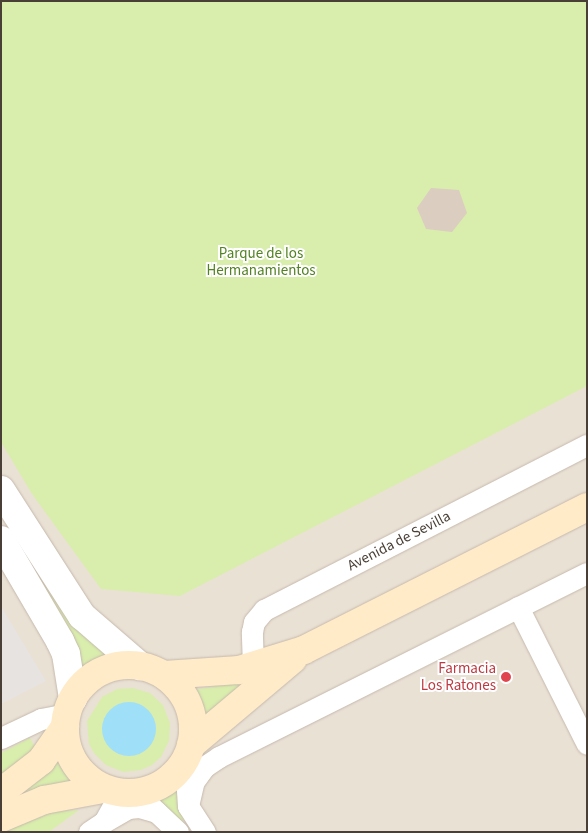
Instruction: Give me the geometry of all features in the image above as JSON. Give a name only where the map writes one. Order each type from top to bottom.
[{"type":"main road","points":[[1,792],[41,761],[85,682],[101,671],[120,666],[152,671],[253,666],[304,650],[587,507]]},
{"type":"main road","points":[[1,818],[44,800],[120,792],[161,785],[188,753],[304,650]]},
{"type":"main road","points":[[152,671],[178,689],[188,706],[193,726],[188,753]]},
{"type":"main road","points":[[68,713],[69,752],[77,767],[120,792]]},
{"type":"street","name":"Avenida de Sevilla","points":[[253,666],[252,632],[254,622],[264,610],[587,444]]},
{"type":"street","points":[[1,490],[82,616],[152,671]]},
{"type":"street","points":[[1,540],[66,654],[68,713],[41,719],[1,738]]},
{"type":"street","points":[[188,806],[194,780],[204,767],[587,572]]},
{"type":"street","points":[[518,607],[587,744]]},
{"type":"street","points":[[205,832],[188,806],[188,753],[248,743]]},
{"type":"street","points":[[96,827],[120,792],[156,812],[178,832]]},
{"type":"street","points":[[96,827],[134,807],[156,812]]},
{"type":"shaded area","name":"Parque de los Hermanamientos","points":[[1,1],[587,1],[587,832],[1,832]]},
{"type":"shaded area","points":[[1,606],[46,681],[1,704]]},
{"type":"green space","name":"Parque de los Hermanamientos","points":[[1,1],[587,1],[587,386],[180,596],[101,589],[32,494],[1,442]]},
{"type":"green space","points":[[30,563],[71,622],[116,656],[82,672]]},
{"type":"green space","points":[[245,682],[204,723],[202,709],[192,690]]},
{"type":"green space","points":[[133,688],[150,693],[163,705],[170,723],[169,741],[161,757],[152,765],[141,770],[123,772],[106,765],[94,753],[89,744],[87,721],[102,697],[117,689]],"holes":[[[128,702],[155,722],[156,730],[149,747],[130,756],[121,755],[116,706]]]},
{"type":"green space","points":[[30,738],[36,749],[1,780],[1,753]]},
{"type":"green space","points":[[59,756],[64,770],[74,781],[1,803]]},
{"type":"green space","points":[[177,789],[185,819],[181,822],[156,800]]},
{"type":"green space","points":[[79,810],[49,832],[1,832],[54,812]]},
{"type":"water","points":[[129,702],[139,704],[148,710],[154,719],[156,729],[154,739],[148,748],[139,754],[129,756],[119,754],[110,748],[104,739],[102,729],[104,719],[110,710],[119,704]]},
{"type":"building","points":[[431,188],[459,190],[467,213],[452,232],[426,229],[417,208]]},
{"type":"place","name":"Farmacia Los Ratones","points":[[506,677]]}]
